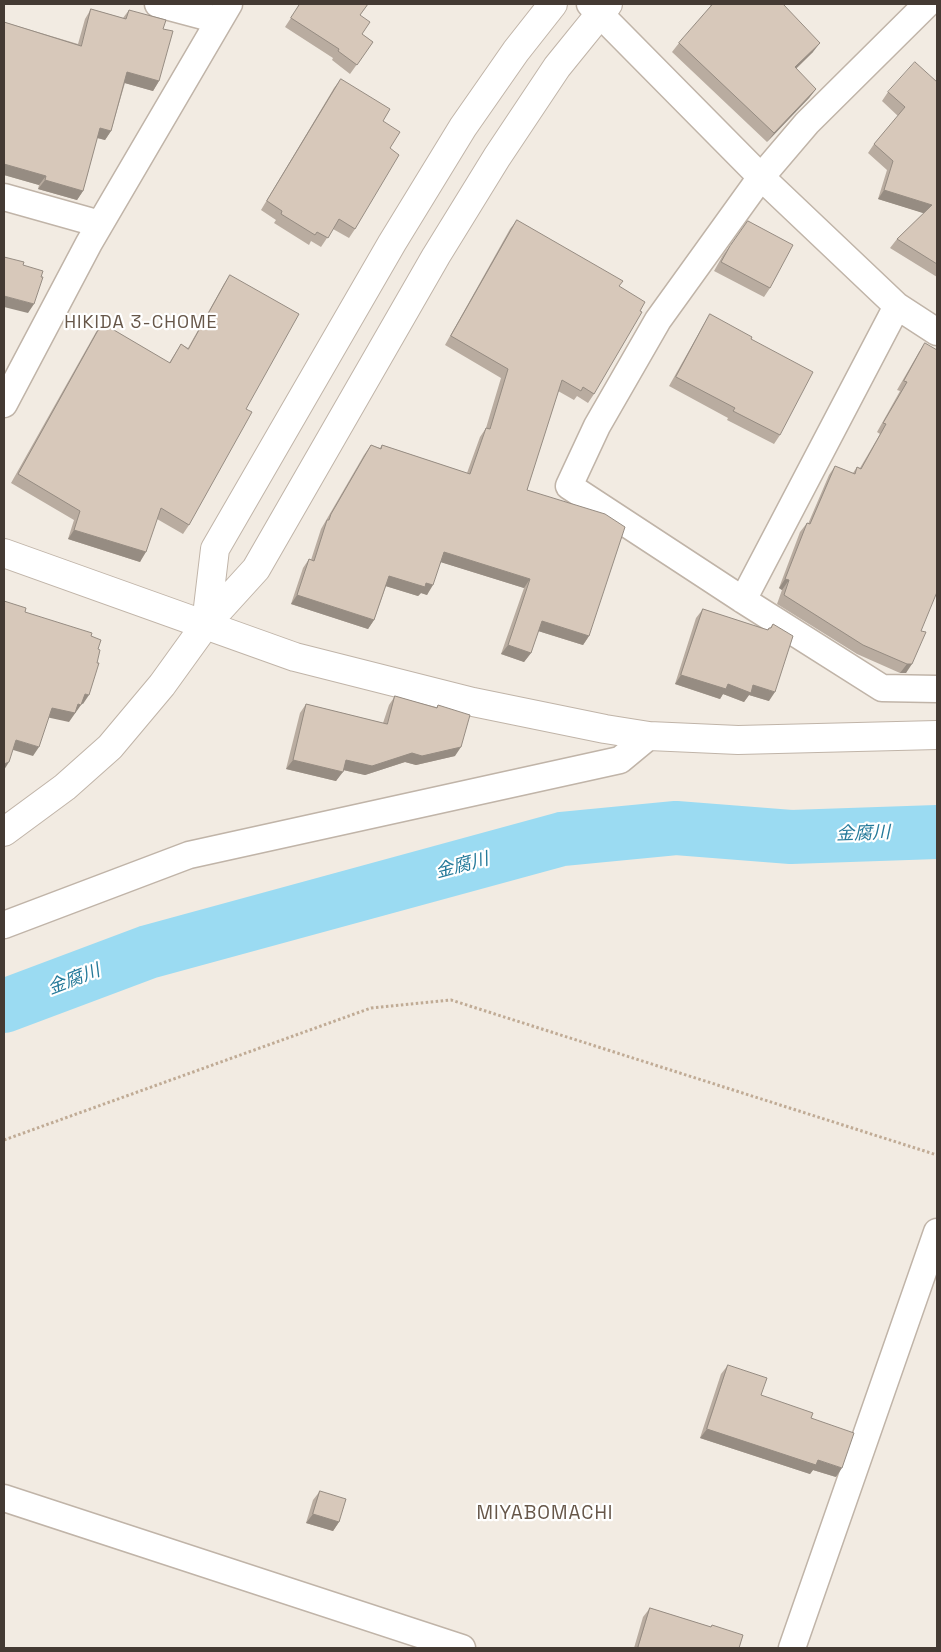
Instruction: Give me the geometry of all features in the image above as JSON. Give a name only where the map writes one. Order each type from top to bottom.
[{"type":"street","points":[[4,404],[100,224],[223,12],[158,4]]},
{"type":"street","points":[[206,624],[216,549],[387,252],[463,127],[516,51],[552,4]]},
{"type":"street","points":[[927,4],[807,122],[761,177],[658,320],[597,426],[569,486],[882,688],[937,689]]},
{"type":"street","points":[[4,832],[65,787],[110,747],[162,685],[206,624],[256,569],[436,256],[482,181],[599,7],[761,177],[897,306],[937,332]]},
{"type":"street","points":[[4,197],[100,224]]},
{"type":"street","points":[[743,600],[897,306]]},
{"type":"street","points":[[4,553],[206,624],[295,658],[473,702],[605,729],[649,736],[738,740],[937,735]]},
{"type":"street","points":[[4,925],[189,855],[620,760],[649,736]]},
{"type":"street","points":[[792,1648],[937,1232]]},
{"type":"street","points":[[4,1498],[462,1648]]},
{"type":"path","points":[[4,1140],[371,1008],[451,1000],[937,1155]]},
{"type":"building","points":[[300,4],[368,4],[360,15],[370,22],[362,34],[373,42],[357,65],[338,51],[339,49],[291,18]]},
{"type":"building","points":[[713,4],[783,4],[820,43],[795,67],[816,89],[774,133],[679,43]]},
{"type":"building","points":[[91,9],[126,19],[129,10],[166,20],[163,29],[173,31],[159,81],[127,72],[111,131],[100,128],[83,191],[45,180],[46,176],[4,164],[4,22],[81,46]]},
{"type":"building","points":[[915,62],[937,82],[937,264],[897,239],[932,205],[884,190],[893,161],[874,144],[905,107],[888,92]]},
{"type":"building","points":[[341,79],[390,109],[383,121],[400,132],[390,148],[399,155],[355,229],[339,219],[328,238],[317,232],[315,235],[281,214],[282,211],[267,201]]},
{"type":"building","points":[[517,220],[623,281],[619,286],[645,302],[640,311],[642,312],[594,394],[583,387],[581,391],[562,380],[527,490],[605,514],[625,527],[589,636],[542,621],[531,653],[508,645],[530,579],[444,552],[433,585],[426,583],[425,587],[389,576],[374,620],[297,595],[309,559],[314,561],[327,520],[329,520],[371,445],[381,449],[382,445],[470,474],[486,428],[490,429],[508,369],[451,336]]},
{"type":"building","points":[[748,221],[793,245],[770,288],[721,262]]},
{"type":"building","points":[[4,257],[24,262],[23,265],[43,271],[41,277],[43,277],[34,304],[4,296]]},
{"type":"building","points":[[230,275],[299,314],[246,409],[252,412],[189,525],[161,508],[146,552],[74,530],[80,511],[18,474],[102,323],[170,363],[181,344],[188,349]]},
{"type":"building","points":[[710,314],[752,337],[751,339],[813,372],[780,435],[733,411],[735,408],[676,377]]},
{"type":"building","points":[[925,343],[937,350],[937,592],[921,631],[926,632],[912,664],[907,664],[863,645],[784,595],[789,580],[785,579],[807,523],[810,524],[835,466],[855,474],[857,467],[861,469],[886,424],[883,423],[907,382],[904,381]]},
{"type":"building","points":[[4,601],[26,608],[25,612],[92,633],[91,636],[101,640],[98,649],[100,650],[97,663],[99,663],[89,695],[85,694],[81,705],[78,704],[75,713],[52,708],[39,747],[16,740],[9,762],[4,764]]},
{"type":"building","points":[[703,609],[768,630],[773,624],[793,636],[775,692],[753,685],[751,693],[728,684],[726,689],[681,675]]},
{"type":"building","points":[[395,696],[437,708],[438,705],[470,715],[461,747],[422,756],[412,753],[372,766],[346,760],[343,772],[293,760],[306,704],[387,724]]},
{"type":"building","points":[[728,1365],[767,1378],[761,1395],[813,1413],[811,1418],[854,1433],[842,1468],[818,1460],[816,1465],[707,1429]]},
{"type":"building","points":[[320,1491],[346,1499],[339,1522],[313,1514]]},
{"type":"building","points":[[650,1608],[743,1635],[739,1648],[638,1648]]},
{"type":"waterway","name":"金腐川","points":[[4,1006],[148,952],[562,839],[676,828],[791,837],[937,832]]},
{"type":"district","name":"HIKIDA 3-CHOME","points":[[141,323]]},
{"type":"district","name":"MIYABOMACHI","points":[[545,1514]]}]
